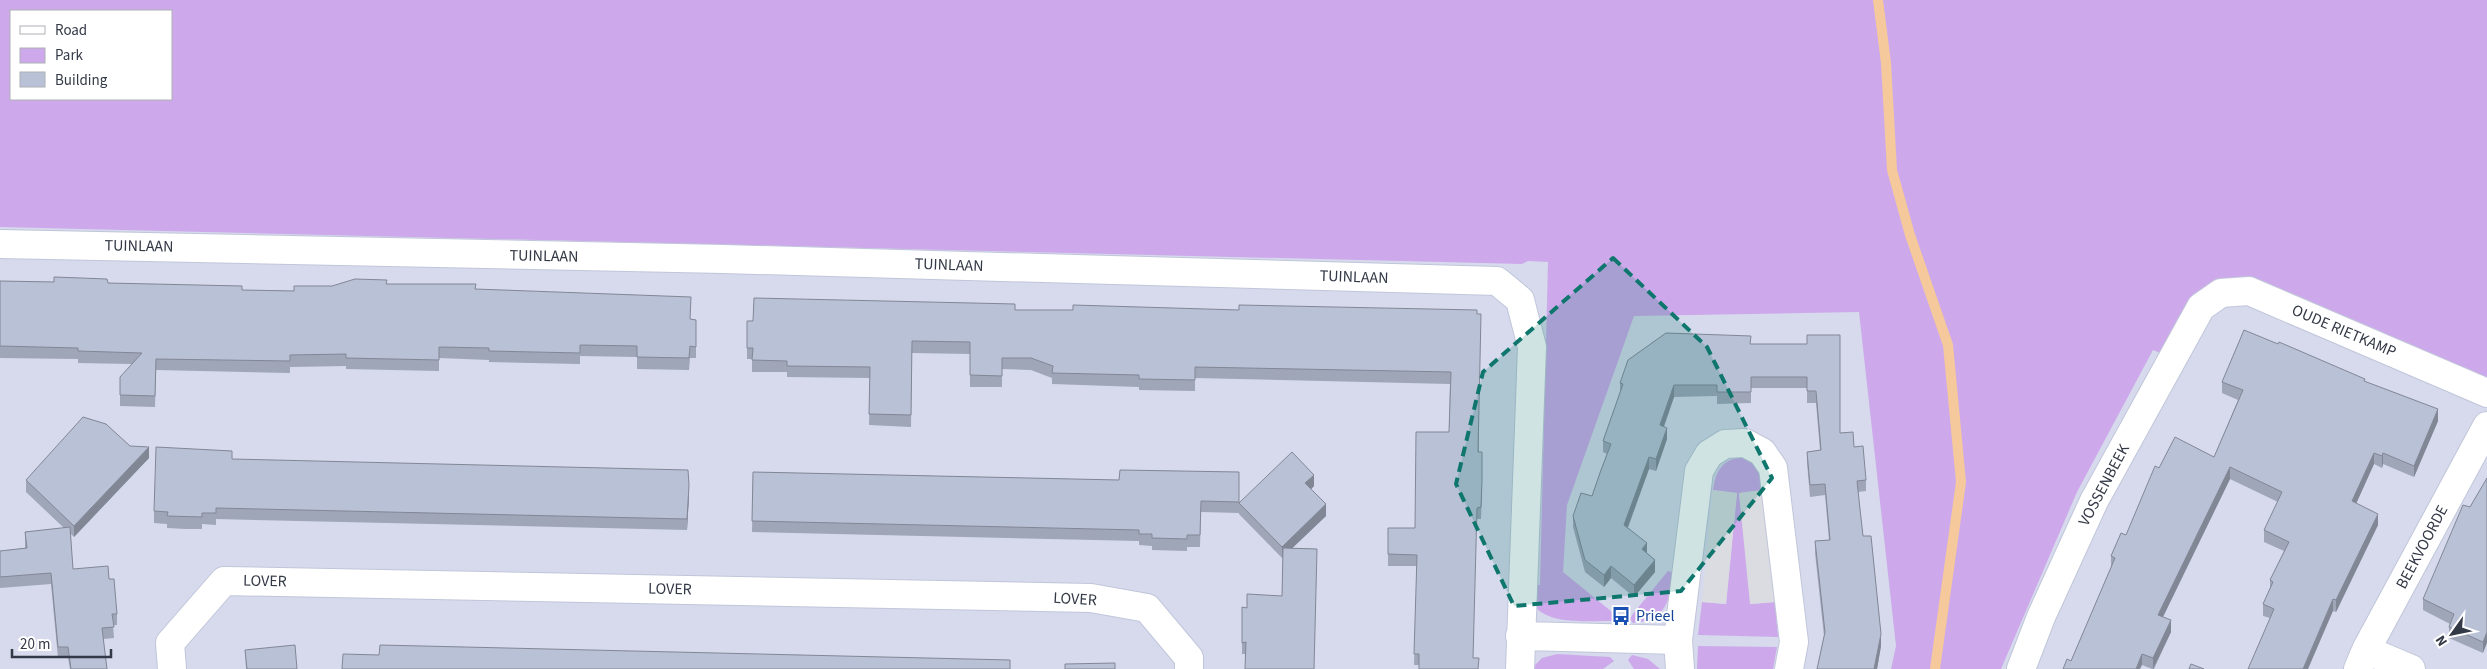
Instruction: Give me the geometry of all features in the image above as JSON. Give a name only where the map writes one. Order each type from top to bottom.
[{"type":"street","name":"TUINLAAN","points":[[0,244],[723,259],[1497,281],[1520,300],[1532,347],[1520,669]]},
{"type":"street","name":"OUDE RIETKAMP","points":[[2201,307],[2221,293],[2249,291],[2487,393]]},
{"type":"street","name":"VOSSENBEEK","points":[[2021,669],[2041,617],[2094,501],[2201,307]]},
{"type":"street","name":"BEEKVOORDE","points":[[2362,659],[2487,426]]},
{"type":"street","points":[[1680,669],[1678,640],[1699,471],[1708,454],[1725,444],[1744,443],[1762,452],[1773,468],[1794,642],[1789,669]]},
{"type":"street","name":"LOVER","points":[[172,669],[170,643],[224,581],[1091,598],[1147,608],[1189,658],[1189,669]]},
{"type":"street","points":[[1520,636],[1678,640]]},
{"type":"street","points":[[2362,659],[2412,669]]},
{"type":"highlighted area","points":[[1613,258],[1707,347],[1772,478],[1681,591],[1514,606],[1456,484],[1483,372]]},
{"type":"shaded area","points":[[0,0],[2397,0],[2487,44],[2487,669],[0,669]]},
{"type":"shaded area","points":[[1713,490],[1737,493],[1726,604],[1702,602]]},
{"type":"shaded area","points":[[1763,490],[1775,602],[1750,604],[1739,493]]},
{"type":"green space","points":[[0,0],[2487,0],[2487,379],[2246,280],[2163,354],[2153,350],[2077,492],[2001,669],[1891,669],[1896,646],[1859,312],[1634,316],[1567,505],[1563,572],[1617,616],[1614,621],[1562,620],[1543,613],[1535,607],[1531,585],[1540,585],[1548,262],[1528,261],[1522,264],[0,227]]},
{"type":"green space","points":[[1743,457],[1751,458],[1762,475],[1763,490],[1739,493],[1751,604],[1775,602],[1778,637],[1698,635],[1702,602],[1726,604],[1737,493],[1713,490],[1714,483],[1718,472],[1725,463]]},
{"type":"green space","points":[[1668,571],[1674,573],[1668,601],[1660,613],[1653,618],[1633,623],[1630,619],[1632,615]]},
{"type":"green space","points":[[1698,646],[1777,647],[1773,669],[1697,669]]},
{"type":"green space","points":[[1557,654],[1610,657],[1614,661],[1603,669],[1531,669],[1542,658]]},
{"type":"green space","points":[[1632,655],[1648,659],[1660,669],[1634,669],[1628,660]]},
{"type":"building","points":[[54,277],[107,279],[108,283],[242,286],[242,290],[294,291],[294,286],[332,286],[355,279],[387,280],[386,284],[476,284],[475,289],[691,297],[690,319],[696,320],[696,347],[690,346],[689,358],[637,357],[637,346],[580,345],[580,353],[489,351],[489,348],[439,347],[439,360],[346,358],[346,354],[290,355],[290,361],[156,359],[155,396],[120,395],[120,377],[142,353],[78,351],[78,348],[0,346],[0,281],[54,282]]},
{"type":"building","points":[[754,298],[1015,304],[1015,310],[1073,310],[1073,305],[1239,310],[1239,305],[1477,310],[1477,314],[1481,314],[1478,452],[1482,452],[1482,481],[1481,507],[1477,508],[1473,658],[1479,658],[1478,669],[1419,669],[1419,654],[1414,654],[1417,555],[1388,554],[1388,528],[1415,528],[1416,432],[1449,432],[1451,372],[1195,367],[1195,380],[1139,379],[1139,375],[1052,373],[1053,366],[1031,358],[1002,358],[1002,376],[970,375],[970,342],[912,341],[911,415],[869,414],[870,367],[787,366],[787,361],[752,360],[753,348],[747,348],[747,321],[753,321]]},
{"type":"building","points":[[2244,330],[2278,344],[2279,342],[2365,379],[2364,381],[2438,409],[2414,466],[2383,453],[2382,456],[2374,453],[2352,501],[2378,514],[2336,600],[2333,599],[2303,669],[2248,669],[2274,609],[2263,604],[2273,582],[2270,580],[2289,542],[2264,530],[2282,492],[2230,467],[2158,615],[2171,620],[2153,658],[2142,654],[2136,669],[2063,669],[2067,659],[2071,661],[2115,558],[2111,556],[2121,533],[2126,535],[2155,466],[2159,468],[2175,437],[2214,457],[2243,390],[2222,382]]},
{"type":"building","points":[[1666,333],[1751,336],[1750,344],[1807,344],[1807,335],[1840,335],[1840,433],[1853,432],[1854,447],[1863,446],[1866,480],[1857,481],[1863,536],[1871,536],[1881,634],[1874,669],[1817,669],[1825,632],[1815,541],[1830,540],[1825,484],[1810,485],[1807,452],[1821,450],[1816,391],[1807,391],[1807,377],[1751,377],[1751,392],[1717,392],[1717,385],[1674,385],[1660,425],[1667,428],[1656,459],[1649,457],[1624,525],[1647,543],[1642,549],[1655,560],[1634,585],[1611,566],[1604,575],[1585,560],[1573,516],[1581,493],[1592,496],[1611,444],[1603,441],[1623,384],[1620,383],[1628,360]]},
{"type":"building","points":[[83,417],[106,424],[130,446],[149,447],[74,526],[26,480]]},
{"type":"building","points":[[156,447],[232,451],[232,459],[688,470],[687,519],[216,508],[216,513],[202,513],[202,517],[167,516],[168,512],[154,511]]},
{"type":"building","points":[[1292,452],[1314,475],[1305,483],[1326,504],[1282,547],[1239,503]]},
{"type":"building","points":[[1120,470],[1239,472],[1239,502],[1201,501],[1200,535],[1187,535],[1187,539],[1152,538],[1152,534],[1139,534],[1139,530],[752,521],[753,472],[1119,480]]},
{"type":"building","points":[[2487,478],[2487,632],[2483,642],[2449,627],[2454,614],[2423,599],[2463,505],[2470,507]]},
{"type":"building","points":[[70,527],[73,569],[108,566],[109,579],[114,579],[117,614],[112,614],[114,627],[102,628],[107,669],[71,669],[68,647],[58,647],[51,573],[0,577],[0,551],[27,548],[25,532]]},
{"type":"building","points":[[1283,548],[1317,549],[1314,669],[1245,669],[1246,642],[1242,643],[1242,607],[1247,608],[1247,594],[1282,596]]},
{"type":"building","points":[[295,645],[297,669],[247,669],[245,650]]},
{"type":"building","points":[[380,645],[1010,660],[1010,669],[342,669],[343,654],[379,655]]},
{"type":"building","points":[[1115,663],[1115,669],[1065,669],[1065,664]]},
{"type":"building","points":[[2191,664],[2204,669],[2189,669]]},
{"type":"waterway","points":[[1878,0],[1886,63],[1892,170],[1910,235],[1948,345],[1961,482],[1935,669]]},
{"type":"place","name":"Prieel","points":[[1621,616]]}]
